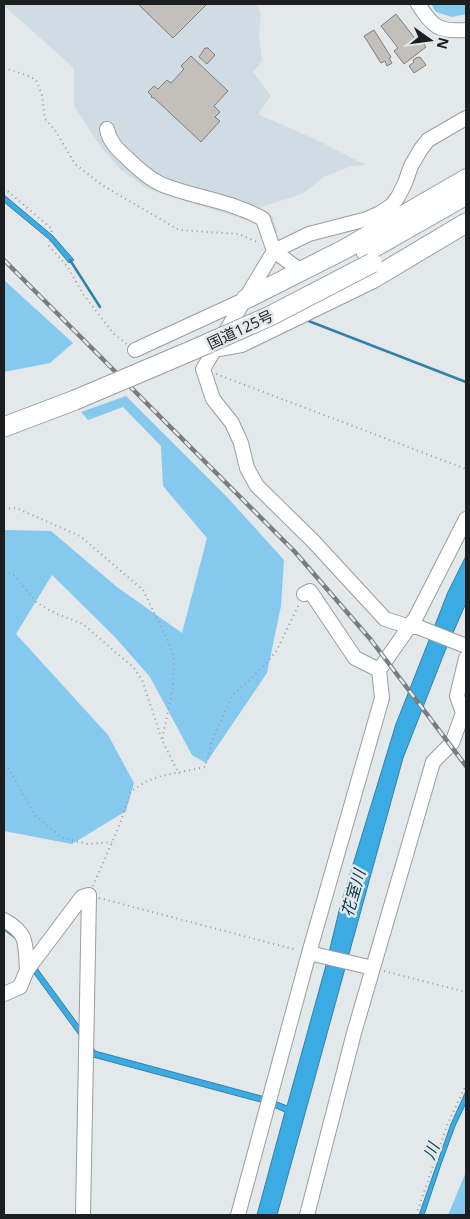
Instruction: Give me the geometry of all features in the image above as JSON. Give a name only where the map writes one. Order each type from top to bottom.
[{"type":"highway","points":[[246,299],[345,249],[466,179]]},
{"type":"highway","name":"国道125号","points":[[369,258],[466,195]]},
{"type":"highway","name":"国道125号","points":[[4,427],[133,363],[369,258],[466,208]]},
{"type":"highway","points":[[218,347],[240,343],[372,278],[466,223]]},
{"type":"highway","name":"国道125号","points":[[4,414],[72,394]]},
{"type":"street","points":[[418,4],[432,24],[444,30],[466,30]]},
{"type":"street","points":[[306,1215],[354,1033],[433,762],[452,743],[463,713],[457,696],[466,650],[414,627],[385,619],[313,541],[257,486],[248,468],[232,423],[213,399],[203,369],[218,347],[274,251],[309,234],[367,219],[391,206],[398,198],[411,166],[428,140],[466,118]]},
{"type":"street","points":[[107,128],[108,136],[116,148],[149,177],[162,184],[239,208],[262,219],[274,251],[301,271]]},
{"type":"street","points":[[135,350],[246,299]]},
{"type":"street","points":[[176,363],[218,347]]},
{"type":"street","points":[[238,1215],[382,698],[379,670],[414,627],[416,617],[466,519]]},
{"type":"street","points":[[304,594],[310,591],[355,658],[379,670]]},
{"type":"street","points":[[4,994],[20,987],[27,970],[82,897],[90,896],[83,1215]]},
{"type":"street","points":[[4,920],[16,927],[24,939],[27,970]]},
{"type":"street","points":[[310,953],[373,968]]},
{"type":"path","points":[[4,68],[36,80],[42,95],[45,119],[55,130],[75,164],[102,185],[179,230],[239,234],[274,251]]},
{"type":"path","points":[[4,188],[52,229],[49,246],[67,266],[83,294],[114,334],[135,350]]},
{"type":"path","points":[[203,369],[466,469]]},
{"type":"path","points":[[4,509],[16,508],[80,536],[142,590],[169,643],[174,660],[173,688],[162,740]]},
{"type":"path","points":[[4,572],[13,574],[37,603],[57,614],[83,624],[134,668],[142,680],[162,740],[179,774]]},
{"type":"path","points":[[304,594],[276,652],[252,678],[233,694],[213,738],[205,767],[179,774],[161,776],[147,781],[130,792],[90,896],[310,953]]},
{"type":"path","points":[[4,765],[9,768],[35,815],[62,838],[88,844],[112,842]]},
{"type":"path","points":[[373,968],[466,992]]},
{"type":"path","points":[[416,1215],[448,1123],[466,1085]]},
{"type":"shaded area","points":[[4,4],[256,4],[261,14],[259,33],[262,61],[253,72],[271,96],[258,114],[317,140],[366,165],[351,166],[324,177],[302,194],[261,207],[273,217],[278,232],[264,237],[261,227],[255,223],[148,189],[120,169],[101,147],[74,106],[74,68]]},
{"type":"shaded area","points":[[431,4],[466,4],[466,14],[452,17],[436,12]]},
{"type":"shaded area","points":[[4,280],[73,343],[50,363],[4,372]]},
{"type":"shaded area","points":[[126,396],[227,497],[284,560],[281,606],[267,673],[206,763],[192,755],[150,677],[114,636],[52,575],[16,634],[108,735],[134,783],[126,811],[72,844],[4,831],[4,530],[51,531],[117,587],[182,633],[207,538],[163,486],[161,446],[123,407],[88,420],[81,412]]},
{"type":"shaded area","points":[[466,1172],[466,1215],[448,1215]]},
{"type":"water","points":[[4,195],[53,236],[74,260],[69,263],[50,240],[4,202]]},
{"type":"water","name":"花室川","points":[[466,556],[466,603],[403,758],[277,1215],[257,1215],[285,1112],[264,1103],[93,1057],[85,1043],[35,975],[16,939],[4,930],[4,923],[30,954],[39,971],[89,1039],[95,1051],[265,1097],[287,1106],[340,907],[396,724],[448,592]]},
{"type":"water","points":[[466,1091],[466,1103],[455,1126],[424,1215],[419,1215],[451,1124]]},
{"type":"building","points":[[138,4],[207,4],[173,38]]},
{"type":"building","points":[[396,14],[417,41],[420,39],[426,47],[404,64],[394,51],[398,48],[381,26]]},
{"type":"building","points":[[374,30],[391,57],[389,58],[392,63],[387,66],[385,61],[381,63],[364,36]]},
{"type":"building","points":[[205,48],[208,48],[215,55],[207,64],[199,57]]},
{"type":"building","points":[[191,56],[228,91],[214,106],[220,112],[215,117],[220,121],[201,142],[151,97],[148,92],[154,86],[158,89],[167,80],[171,83],[184,69],[181,66]]},
{"type":"building","points":[[420,57],[426,65],[414,73],[409,66],[414,62],[413,60]]},
{"type":"waterway","points":[[70,260],[100,307]]},
{"type":"waterway","points":[[306,320],[466,382]]},
{"type":"railway","points":[[4,260],[295,552],[371,640],[466,766]]},
{"type":"water label","name":"川","points":[[431,1151]]}]
